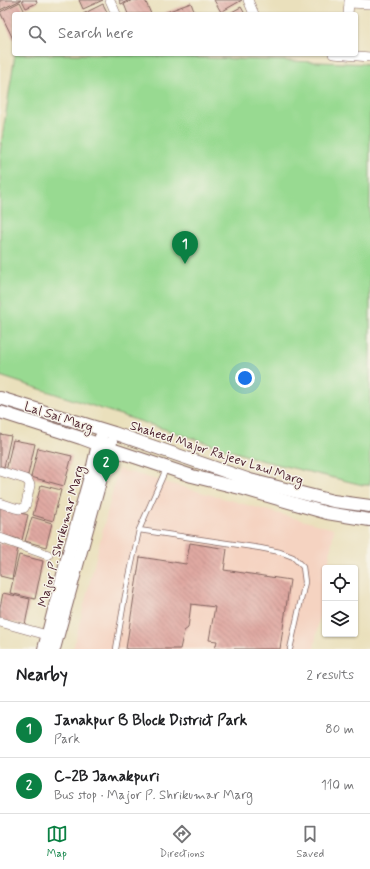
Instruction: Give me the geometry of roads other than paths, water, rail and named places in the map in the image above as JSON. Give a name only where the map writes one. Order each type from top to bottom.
[{"type":"street","points":[[110,0],[115,12]]},
{"type":"street","points":[[248,0],[253,12]]},
{"type":"street","points":[[348,12],[349,1],[370,4]]},
{"type":"street","points":[[358,56],[370,57]]},
{"type":"street","name":"Lal Sai Marg","points":[[0,398],[109,432]]},
{"type":"street","name":"Lal Sai Marg","points":[[0,412],[103,446]]},
{"type":"street","name":"Major P. Shrikumar Marg","points":[[44,649],[93,466],[109,432]]},
{"type":"street","name":"Shaheed Major Rajeev Laul Marg","points":[[109,432],[250,480],[332,501],[370,506]]},
{"type":"street","name":"Major P. Shrikumar Marg","points":[[54,649],[103,446]]},
{"type":"street","name":"Shaheed Major Rajeev Laul Marg","points":[[103,446],[192,476],[328,513],[370,520]]},
{"type":"street","points":[[0,471],[25,479],[30,485],[24,508],[15,508],[0,503]]},
{"type":"street","points":[[0,538],[48,555]]},
{"type":"street","points":[[0,622],[48,636]]},
{"type":"lane","points":[[116,649],[125,596],[139,530],[167,467]]},
{"type":"lane","points":[[139,530],[260,548],[280,552],[293,557],[303,567],[306,582],[290,649]]},
{"type":"place","name":"Janakpur B Block District Park","points":[[185,264]]},
{"type":"place","name":"C-2B Janakpuri","points":[[106,482]]}]
